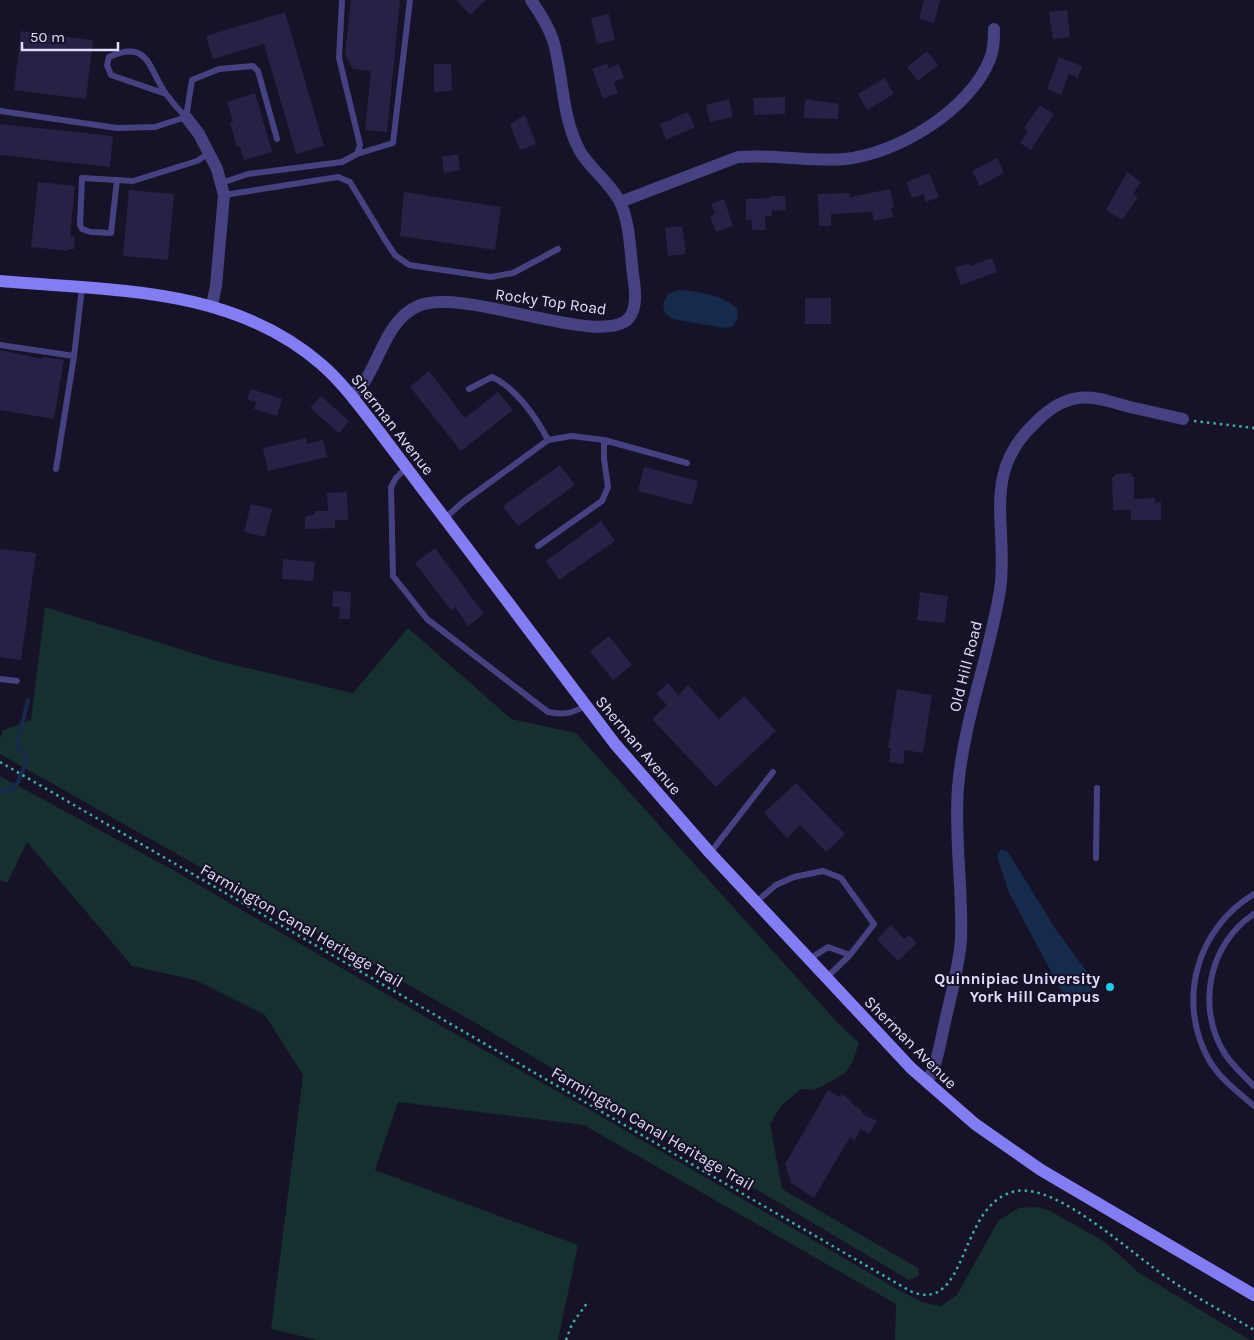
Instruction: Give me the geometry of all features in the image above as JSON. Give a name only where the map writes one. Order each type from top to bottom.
[{"type":"main road","name":"Sherman Avenue","points":[[0,280],[186,299],[212,305],[260,323],[280,334],[321,364],[352,396],[585,706],[650,785],[710,853],[887,1044],[927,1082],[976,1124],[1041,1170],[1254,1295]]},
{"type":"street","name":"Rocky Top Road","points":[[352,396],[366,382],[388,336],[398,321],[422,305],[452,301],[591,326],[607,327],[628,320],[632,312],[635,300],[635,285],[626,224],[620,202],[606,181],[582,154],[575,140],[567,121],[552,38],[547,25],[531,0]]},
{"type":"street","points":[[620,202],[738,157],[757,156],[823,160],[860,157],[888,149],[919,132],[962,99],[990,58],[994,29]]},
{"type":"street","points":[[186,117],[199,134],[217,168],[222,189],[216,286],[212,305]]},
{"type":"street","name":"Old Hill Road","points":[[927,1082],[936,1062],[959,953],[958,788],[968,716],[999,592],[1002,563],[999,500],[1004,467],[1019,438],[1049,410],[1078,397],[1101,399],[1183,419]]},
{"type":"lane","points":[[342,0],[339,58],[360,145],[357,154]]},
{"type":"lane","points":[[222,189],[248,174],[342,162],[357,154],[393,143],[410,0]]},
{"type":"lane","points":[[166,94],[111,76],[107,65],[109,57],[122,51],[134,51],[146,57],[166,94],[186,117]]},
{"type":"lane","points":[[186,117],[192,80],[219,69],[254,66],[258,71],[277,138]]},
{"type":"lane","points":[[0,111],[117,128],[155,127],[186,117]]},
{"type":"lane","points":[[117,180],[111,233],[90,232],[82,229],[80,224],[82,178],[117,180],[133,181],[197,161],[209,153]]},
{"type":"lane","points":[[222,189],[338,177],[350,182],[390,247],[408,265],[491,277],[513,273],[558,249]]},
{"type":"lane","points":[[56,469],[74,356],[82,288]]},
{"type":"lane","points":[[0,344],[74,356]]},
{"type":"lane","points":[[469,389],[492,377],[504,383],[540,423],[548,440]]},
{"type":"lane","points":[[444,519],[463,502],[548,440],[572,436],[604,440],[687,463]]},
{"type":"lane","points":[[538,546],[602,501],[608,488],[604,459],[604,440]]},
{"type":"lane","points":[[406,468],[391,487],[393,576],[426,619],[548,712],[562,715],[572,713],[585,706]]},
{"type":"lane","points":[[0,679],[17,681]]},
{"type":"lane","points":[[710,853],[773,772]]},
{"type":"lane","points":[[1096,788],[1096,858]]},
{"type":"lane","points":[[756,902],[776,885],[794,877],[823,871],[841,878],[874,924],[850,954],[826,979]]},
{"type":"lane","points":[[1254,894],[1240,902],[1210,937],[1197,967],[1193,988],[1196,1026],[1210,1061],[1220,1075],[1254,1106]]},
{"type":"lane","points":[[1254,914],[1239,926],[1219,954],[1212,971],[1209,1000],[1217,1038],[1225,1054],[1254,1086]]},
{"type":"lane","points":[[808,960],[828,946],[850,954]]},
{"type":"path","points":[[1183,419],[1254,428]]},
{"type":"path","name":"Farmington Canal Heritage Trail","points":[[0,762],[910,1291],[928,1296],[947,1286],[956,1272],[974,1229],[989,1205],[1004,1194],[1033,1190],[1058,1201],[1106,1230],[1170,1281],[1254,1330]]},
{"type":"path","points":[[566,1340],[572,1324],[587,1303]]},
{"type":"green space","points":[[45,607],[218,661],[353,693],[408,628],[511,719],[576,733],[837,1022],[859,1043],[852,1063],[845,1073],[821,1087],[812,1090],[801,1089],[781,1106],[770,1124],[782,1189],[918,1268],[919,1276],[909,1280],[476,1023],[0,754],[0,738],[3,730],[31,720]]},
{"type":"green space","points":[[0,776],[173,870],[902,1292],[925,1303],[941,1306],[957,1295],[998,1221],[1019,1208],[1037,1207],[1050,1211],[1105,1242],[1139,1273],[1250,1340],[895,1340],[896,1304],[584,1125],[398,1102],[375,1170],[578,1245],[558,1340],[317,1340],[271,1329],[303,1075],[265,1015],[195,980],[132,966],[27,842],[7,883],[0,880]]},
{"type":"water","points":[[679,290],[710,294],[731,304],[737,308],[738,316],[736,323],[732,327],[725,328],[672,319],[665,313],[663,304],[668,294]]},
{"type":"water","points":[[1001,849],[1008,852],[1055,928],[1087,972],[1092,984],[1091,991],[1072,997],[1063,994],[1009,893],[997,856]]},
{"type":"building","points":[[351,0],[400,0],[387,132],[365,130],[371,71],[353,69],[345,55]]},
{"type":"building","points":[[456,0],[486,0],[470,15]]},
{"type":"building","points":[[924,0],[940,0],[934,23],[919,19]]},
{"type":"building","points":[[1067,10],[1070,37],[1053,39],[1049,12]]},
{"type":"building","points":[[285,12],[324,146],[296,154],[264,44],[213,59],[206,36]]},
{"type":"building","points":[[609,14],[615,40],[597,44],[591,18]]},
{"type":"building","points":[[21,31],[93,40],[86,99],[14,90]]},
{"type":"building","points":[[927,51],[938,65],[918,81],[907,67]]},
{"type":"building","points":[[1059,57],[1082,66],[1078,78],[1069,74],[1061,95],[1047,89]]},
{"type":"building","points":[[607,63],[609,68],[619,64],[624,78],[614,82],[618,93],[603,99],[592,69]]},
{"type":"building","points":[[434,64],[451,64],[452,91],[434,92]]},
{"type":"building","points":[[885,78],[894,94],[867,110],[858,94]]},
{"type":"building","points":[[255,93],[272,152],[244,160],[240,146],[237,147],[230,123],[233,122],[227,102]]},
{"type":"building","points":[[785,97],[785,114],[754,115],[753,98]]},
{"type":"building","points":[[729,99],[733,117],[710,122],[706,105]]},
{"type":"building","points":[[805,99],[839,104],[838,119],[804,118]]},
{"type":"building","points":[[1040,105],[1054,114],[1031,150],[1020,143],[1028,131],[1024,128]]},
{"type":"building","points":[[688,112],[695,127],[666,140],[660,124]]},
{"type":"building","points":[[525,115],[536,144],[520,150],[510,124]]},
{"type":"building","points":[[0,124],[113,136],[110,167],[0,155]]},
{"type":"building","points":[[458,154],[460,170],[444,173],[442,157]]},
{"type":"building","points":[[997,158],[1004,173],[980,186],[972,171]]},
{"type":"building","points":[[1127,172],[1141,182],[1133,194],[1138,197],[1122,220],[1106,210]]},
{"type":"building","points":[[929,173],[939,197],[926,202],[923,194],[912,198],[906,182]]},
{"type":"building","points":[[38,182],[75,186],[70,236],[75,237],[74,249],[68,249],[68,251],[31,247]]},
{"type":"building","points":[[890,189],[894,208],[891,208],[893,217],[874,221],[872,212],[831,214],[831,226],[819,226],[818,194],[850,193],[850,197]]},
{"type":"building","points":[[129,190],[174,194],[168,260],[123,256]]},
{"type":"building","points":[[404,192],[501,207],[495,250],[400,236]]},
{"type":"building","points":[[770,196],[785,196],[786,210],[771,211],[772,216],[765,216],[766,230],[752,230],[751,219],[746,221],[746,199],[770,198]]},
{"type":"building","points":[[724,199],[733,226],[716,232],[710,216],[715,214],[711,204]]},
{"type":"building","points":[[682,226],[686,254],[668,256],[665,228]]},
{"type":"building","points":[[992,258],[997,272],[961,285],[955,268],[969,263],[970,266]]},
{"type":"building","points":[[805,298],[831,298],[831,324],[805,324]]},
{"type":"building","points":[[0,350],[42,359],[43,357],[64,360],[54,419],[0,410]]},
{"type":"building","points":[[429,371],[465,418],[498,392],[513,410],[461,451],[410,387]]},
{"type":"building","points":[[251,389],[282,399],[277,416],[254,409],[256,402],[247,399]]},
{"type":"building","points":[[321,396],[349,421],[339,433],[310,408]]},
{"type":"building","points":[[306,438],[307,444],[323,440],[327,457],[268,471],[263,448]]},
{"type":"building","points":[[560,465],[575,485],[518,526],[503,506]]},
{"type":"building","points":[[644,467],[698,481],[692,505],[638,491]]},
{"type":"building","points":[[1131,473],[1132,477],[1134,477],[1134,499],[1155,498],[1155,503],[1161,502],[1161,520],[1131,520],[1131,510],[1113,510],[1112,477],[1115,477],[1115,474]]},
{"type":"building","points":[[347,492],[348,520],[335,520],[335,528],[305,529],[305,517],[315,514],[314,511],[328,511],[327,493]]},
{"type":"building","points":[[251,504],[272,509],[265,537],[244,532]]},
{"type":"building","points":[[601,521],[615,541],[559,580],[546,561]]},
{"type":"building","points":[[435,548],[484,614],[468,626],[455,607],[451,610],[415,563]]},
{"type":"building","points":[[0,549],[36,553],[21,660],[0,657]]},
{"type":"building","points":[[283,559],[315,562],[313,581],[282,579]]},
{"type":"building","points":[[333,591],[351,592],[350,619],[339,619],[340,607],[332,607]]},
{"type":"building","points":[[920,592],[948,596],[945,623],[917,620]]},
{"type":"building","points":[[609,636],[632,665],[613,680],[590,651]]},
{"type":"building","points":[[668,683],[678,695],[688,685],[719,719],[744,696],[776,731],[716,787],[652,719],[667,705],[656,694]]},
{"type":"building","points":[[897,689],[932,695],[923,753],[905,750],[903,764],[889,762],[891,748],[888,748]]},
{"type":"building","points":[[796,783],[845,834],[826,852],[800,825],[787,838],[764,813]]},
{"type":"building","points":[[891,925],[904,939],[909,935],[917,943],[898,961],[877,939]]},
{"type":"building","points":[[828,1090],[840,1097],[842,1094],[852,1101],[851,1103],[861,1110],[863,1114],[877,1121],[869,1134],[860,1129],[855,1140],[850,1137],[814,1198],[791,1183],[785,1164]]},
{"type":"waterway","points":[[0,790],[10,791],[18,782],[27,760],[17,744],[28,700]]},
{"type":"place","name":"Quinnipiac University York Hill Campus","points":[[1110,987]]}]
